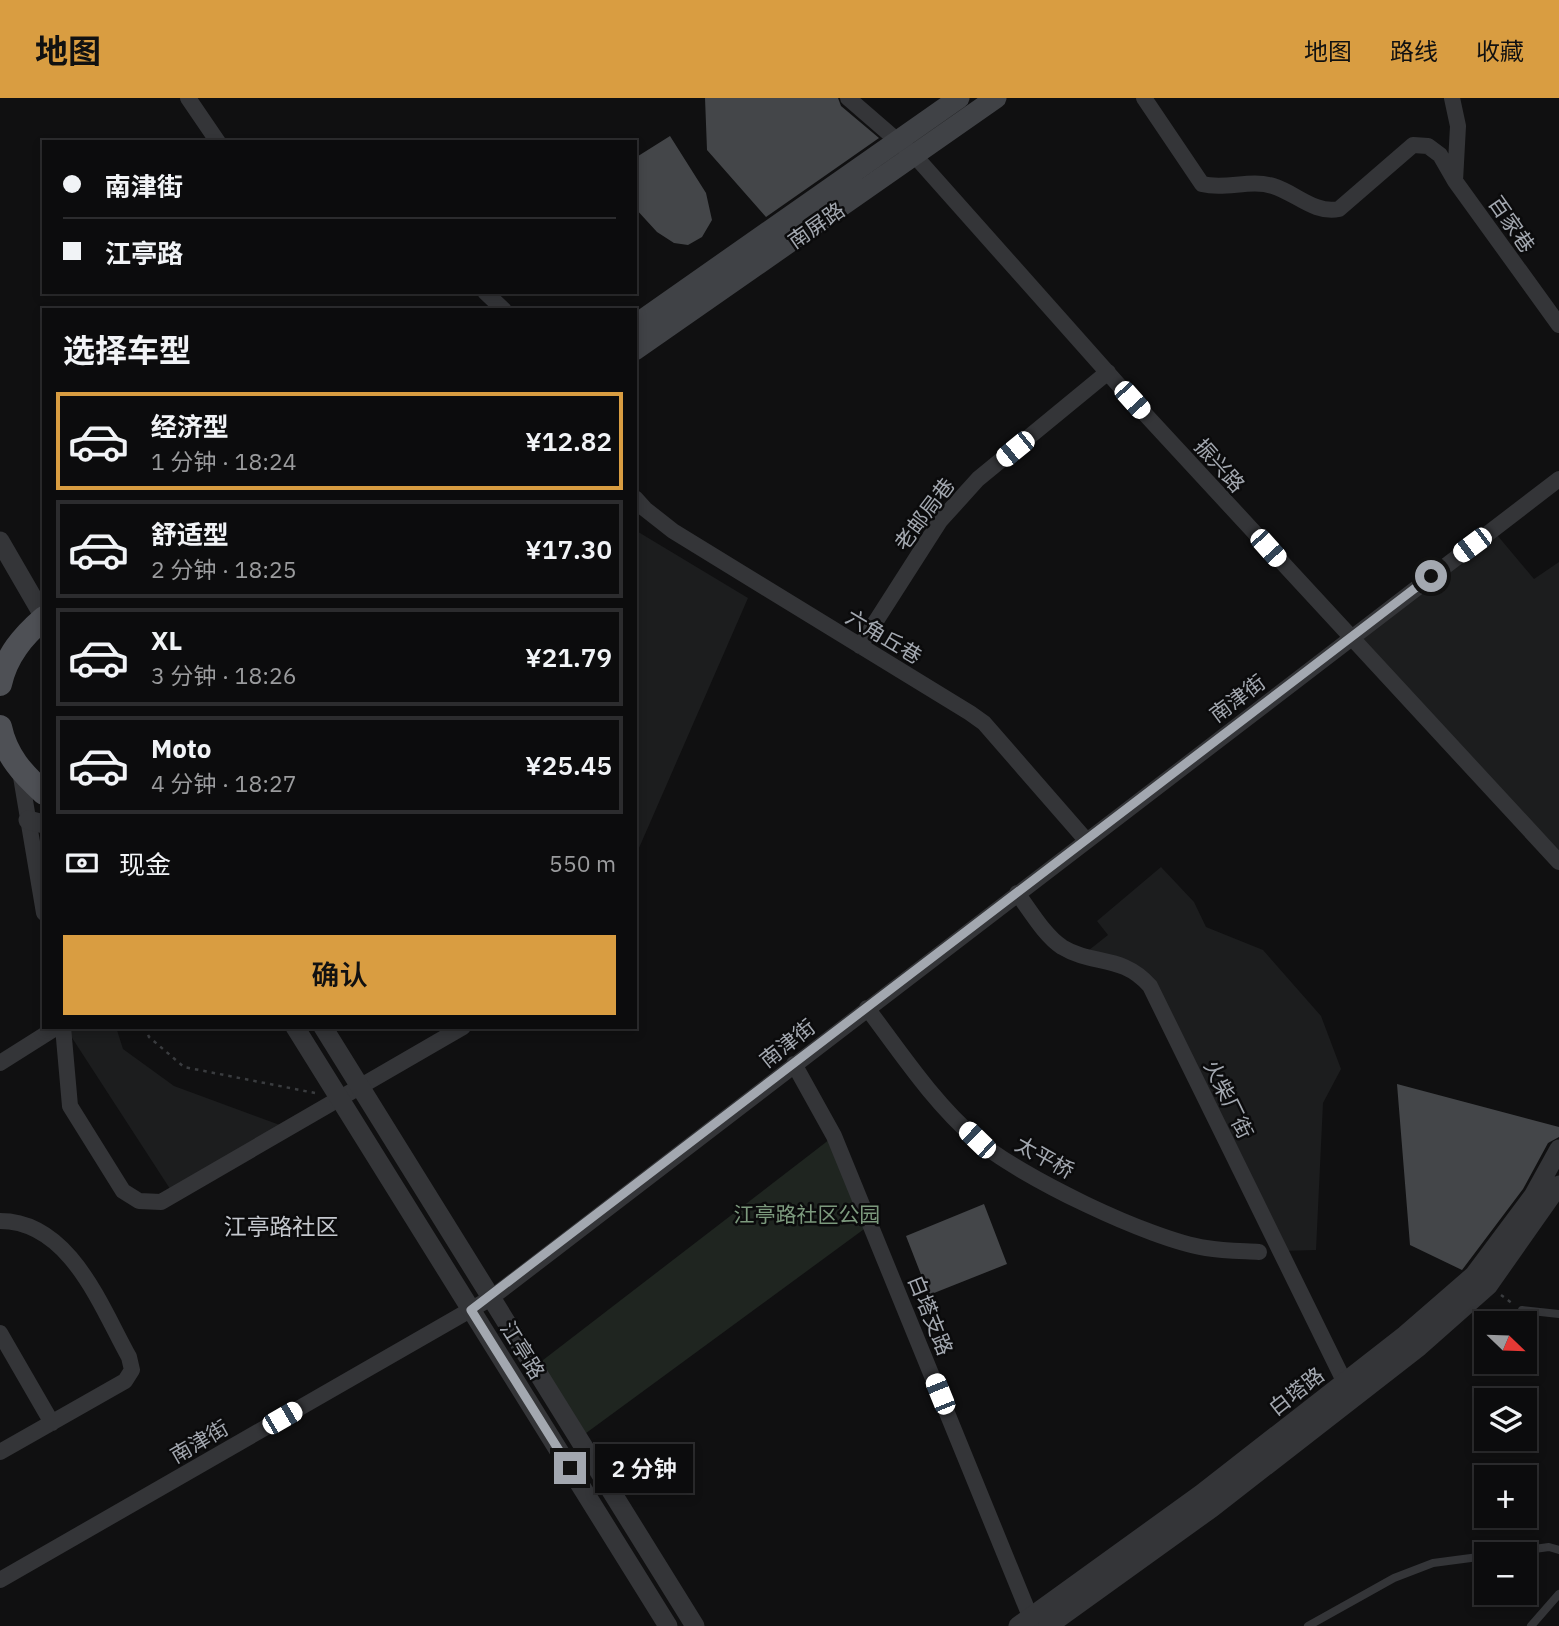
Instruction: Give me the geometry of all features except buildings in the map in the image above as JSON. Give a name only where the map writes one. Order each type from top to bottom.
[{"type":"main road","name":"南屏路","points":[[637,324],[959,98]]},
{"type":"main road","name":"南屏路","points":[[637,349],[996,98]]},
{"type":"main road","points":[[0,684],[10,656],[25,635],[42,619]]},
{"type":"main road","points":[[2,742],[10,777],[42,792]]},
{"type":"street","points":[[188,98],[217,140]]},
{"type":"street","name":"振兴路","points":[[848,98],[915,156],[1108,373],[1559,862]]},
{"type":"street","name":"百家巷","points":[[1144,98],[1202,184],[1273,186],[1317,208],[1330,211],[1339,209],[1413,145],[1423,144],[1440,155],[1455,181],[1559,325]]},
{"type":"street","points":[[1452,98],[1458,126],[1455,181]]},
{"type":"street","points":[[487,294],[502,308]]},
{"type":"street","name":"老邮局巷","points":[[860,646],[940,521],[978,479],[1108,373]]},
{"type":"street","name":"南津街","points":[[3,1573],[491,1298],[1559,478]]},
{"type":"street","name":"六角丘巷","points":[[637,500],[673,531],[984,723],[1086,840]]},
{"type":"street","points":[[0,541],[42,614]]},
{"type":"street","points":[[10,777],[36,822],[42,891]]},
{"type":"street","name":"火柴厂街","points":[[1017,892],[1062,947],[1120,963],[1142,976],[1150,986],[1345,1383]]},
{"type":"street","name":"太平桥","points":[[867,1008],[939,1104],[977,1140],[1006,1160],[1073,1197],[1162,1237],[1205,1248],[1259,1252]]},
{"type":"street","points":[[0,1063],[54,1029]]},
{"type":"street","points":[[63,1029],[70,1106],[123,1191],[139,1201],[161,1202],[459,1029]]},
{"type":"street","name":"江亭路","points":[[296,1029],[668,1626]]},
{"type":"street","name":"江亭路","points":[[324,1029],[695,1626]]},
{"type":"street","name":"白塔支路","points":[[794,1064],[834,1136],[1027,1623]]},
{"type":"street","name":"白塔路","points":[[1027,1623],[1345,1383],[1474,1275],[1533,1196],[1559,1149]]},
{"type":"street","name":"白塔路","points":[[1048,1626],[1212,1508],[1419,1347],[1488,1286],[1559,1185]]},
{"type":"street","points":[[0,1221],[45,1235],[78,1265],[129,1357],[132,1370],[125,1381],[0,1452]]},
{"type":"street","points":[[0,1333],[52,1423]]},
{"type":"lane","points":[[1522,1310],[1559,1314]]},
{"type":"lane","points":[[1537,1549],[1549,1547],[1559,1550]]},
{"type":"lane","points":[[1308,1626],[1394,1578],[1433,1563],[1474,1558]]},
{"type":"lane","points":[[1531,1626],[1559,1594]]},
{"type":"path","points":[[146,1029],[149,1037],[184,1066],[339,1098]]},
{"type":"path","points":[[1488,1286],[1522,1310]]},
{"type":"shaded area","points":[[1492,529],[1534,579],[1559,562],[1559,862],[1350,637]]},
{"type":"shaded area","points":[[637,531],[748,598],[639,848],[637,847]]},
{"type":"shaded area","points":[[1161,867],[1194,902],[1206,927],[1263,950],[1321,1016],[1341,1069],[1323,1103],[1316,1250],[1280,1251],[1150,986],[1084,954],[1108,935],[1097,921]]},
{"type":"shaded area","points":[[66,1029],[117,1029],[123,1049],[174,1086],[288,1128],[174,1195]]},
{"type":"green space","name":"江亭路社区公园","points":[[834,1136],[871,1224],[578,1439],[534,1367]]},
{"type":"district","name":"江亭路社区","points":[[281,1226]]},
{"type":"route","points":[[570,1468],[471,1310],[491,1298],[1431,576]]}]
